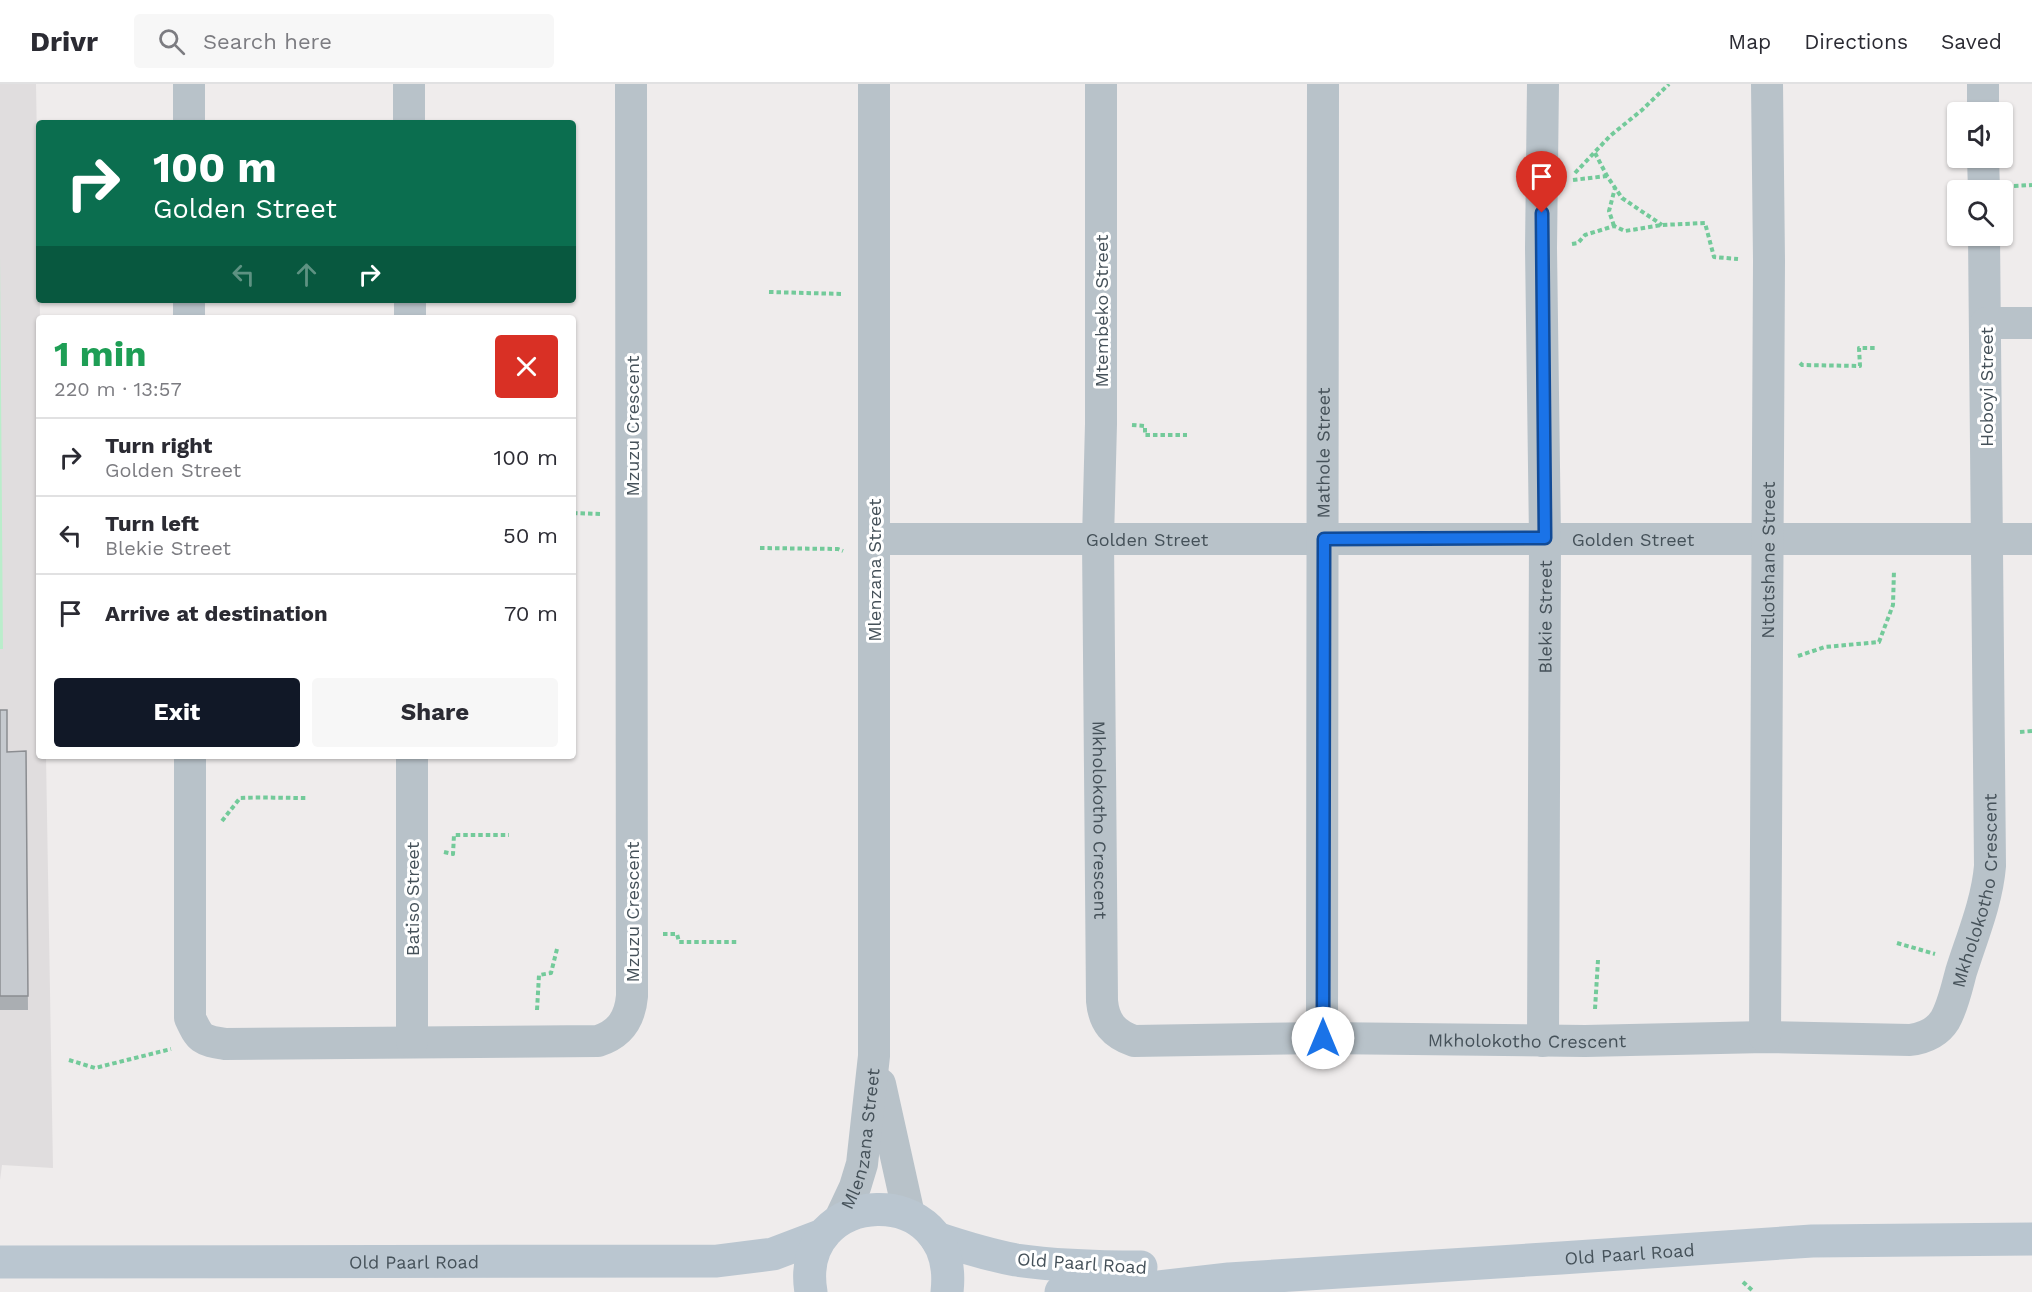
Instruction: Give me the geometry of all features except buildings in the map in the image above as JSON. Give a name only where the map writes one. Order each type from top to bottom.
[{"type":"main road","name":"Old Paarl Road","points":[[0,1262],[717,1261],[773,1254],[832,1227],[862,1210],[886,1208],[909,1215],[924,1225],[936,1238],[945,1256],[949,1276],[947,1292]]},
{"type":"main road","points":[[811,1292],[809,1278],[812,1255],[832,1227]]},
{"type":"main road","name":"Old Paarl Road","points":[[936,1238],[970,1249],[1018,1260],[1102,1267],[1148,1267],[1229,1279]]},
{"type":"main road","name":"Old Paarl Road","points":[[1060,1292],[1150,1288],[1229,1279],[1812,1240],[2032,1239]]},
{"type":"street","points":[[189,84],[189,120]]},
{"type":"street","points":[[409,84],[409,120]]},
{"type":"street","name":"Mzuzu Crescent","points":[[204,1040],[225,1044],[598,1041],[619,1030],[631,1010],[632,84]]},
{"type":"street","name":"Mlenzana Street","points":[[832,1227],[855,1187],[862,1164],[874,1056],[874,84]]},
{"type":"street","name":"Mtembeko Street","points":[[1098,539],[1101,424],[1101,84]]},
{"type":"street","name":"Mathole Street","points":[[1323,84],[1323,1038]]},
{"type":"street","name":"Blekie Street","points":[[1543,84],[1541,248],[1545,538],[1543,1041]]},
{"type":"street","name":"Ntlotshane Street","points":[[1765,1037],[1769,261],[1767,84]]},
{"type":"street","points":[[1983,84],[1983,102]]},
{"type":"street","name":"Hoboyi Street","points":[[1984,246],[1988,539]]},
{"type":"street","points":[[1986,323],[2032,323]]},
{"type":"street","name":"Golden Street","points":[[874,551],[1098,539],[2032,539]]},
{"type":"street","name":"Mkholokotho Crescent","points":[[1098,539],[1102,1001],[1107,1023],[1115,1032],[1134,1041],[1323,1038],[1585,1041],[1765,1037],[1910,1040],[1929,1035],[1938,1028],[1950,1010],[1988,884],[1990,735],[1988,539]]},
{"type":"street","points":[[190,759],[190,1018],[196,1031],[204,1040]]},
{"type":"street","name":"Batiso Street","points":[[412,759],[412,1042]]},
{"type":"street","name":"Mlenzana Street","points":[[874,1056],[909,1215]]},
{"type":"path","points":[[1606,176],[1569,180],[1610,136],[1669,84]]},
{"type":"path","points":[[1595,153],[1606,176],[1622,198],[1662,225]]},
{"type":"path","points":[[1614,226],[1609,211],[1615,188]]},
{"type":"path","points":[[1541,248],[1578,243],[1585,235],[1614,226],[1625,231],[1662,225],[1705,223],[1714,257],[1769,261]]},
{"type":"path","points":[[769,292],[874,294]]},
{"type":"path","points":[[1767,359],[1798,361],[1802,365],[1860,366],[1859,348],[1875,348]]},
{"type":"path","points":[[1101,424],[1145,426],[1145,435],[1187,435]]},
{"type":"path","points":[[1767,668],[1825,648],[1879,642],[1893,605],[1894,539]]},
{"type":"path","points":[[760,548],[874,551]]},
{"type":"path","points":[[191,824],[218,826],[240,798],[307,798]]},
{"type":"path","points":[[412,864],[436,864],[438,851],[453,854],[454,835],[509,835]]},
{"type":"path","points":[[632,935],[677,934],[679,942],[738,942]]},
{"type":"path","points":[[536,1041],[539,975],[550,973],[557,949]]},
{"type":"path","points":[[1585,1041],[1586,1011],[1595,1010],[1598,960]]},
{"type":"path","points":[[69,1060],[95,1068],[204,1040]]},
{"type":"path","points":[[1743,1282],[1754,1292]]},
{"type":"shaded area","points":[[0,84],[36,84],[36,303],[40,303],[40,315],[36,315],[36,759],[46,759],[53,1168],[2,1165],[0,1180]]},
{"type":"green space","points":[[0,254],[3,649],[0,649]]},
{"type":"route","points":[[1323,1038],[1324,539],[1545,538],[1542,213]]}]
